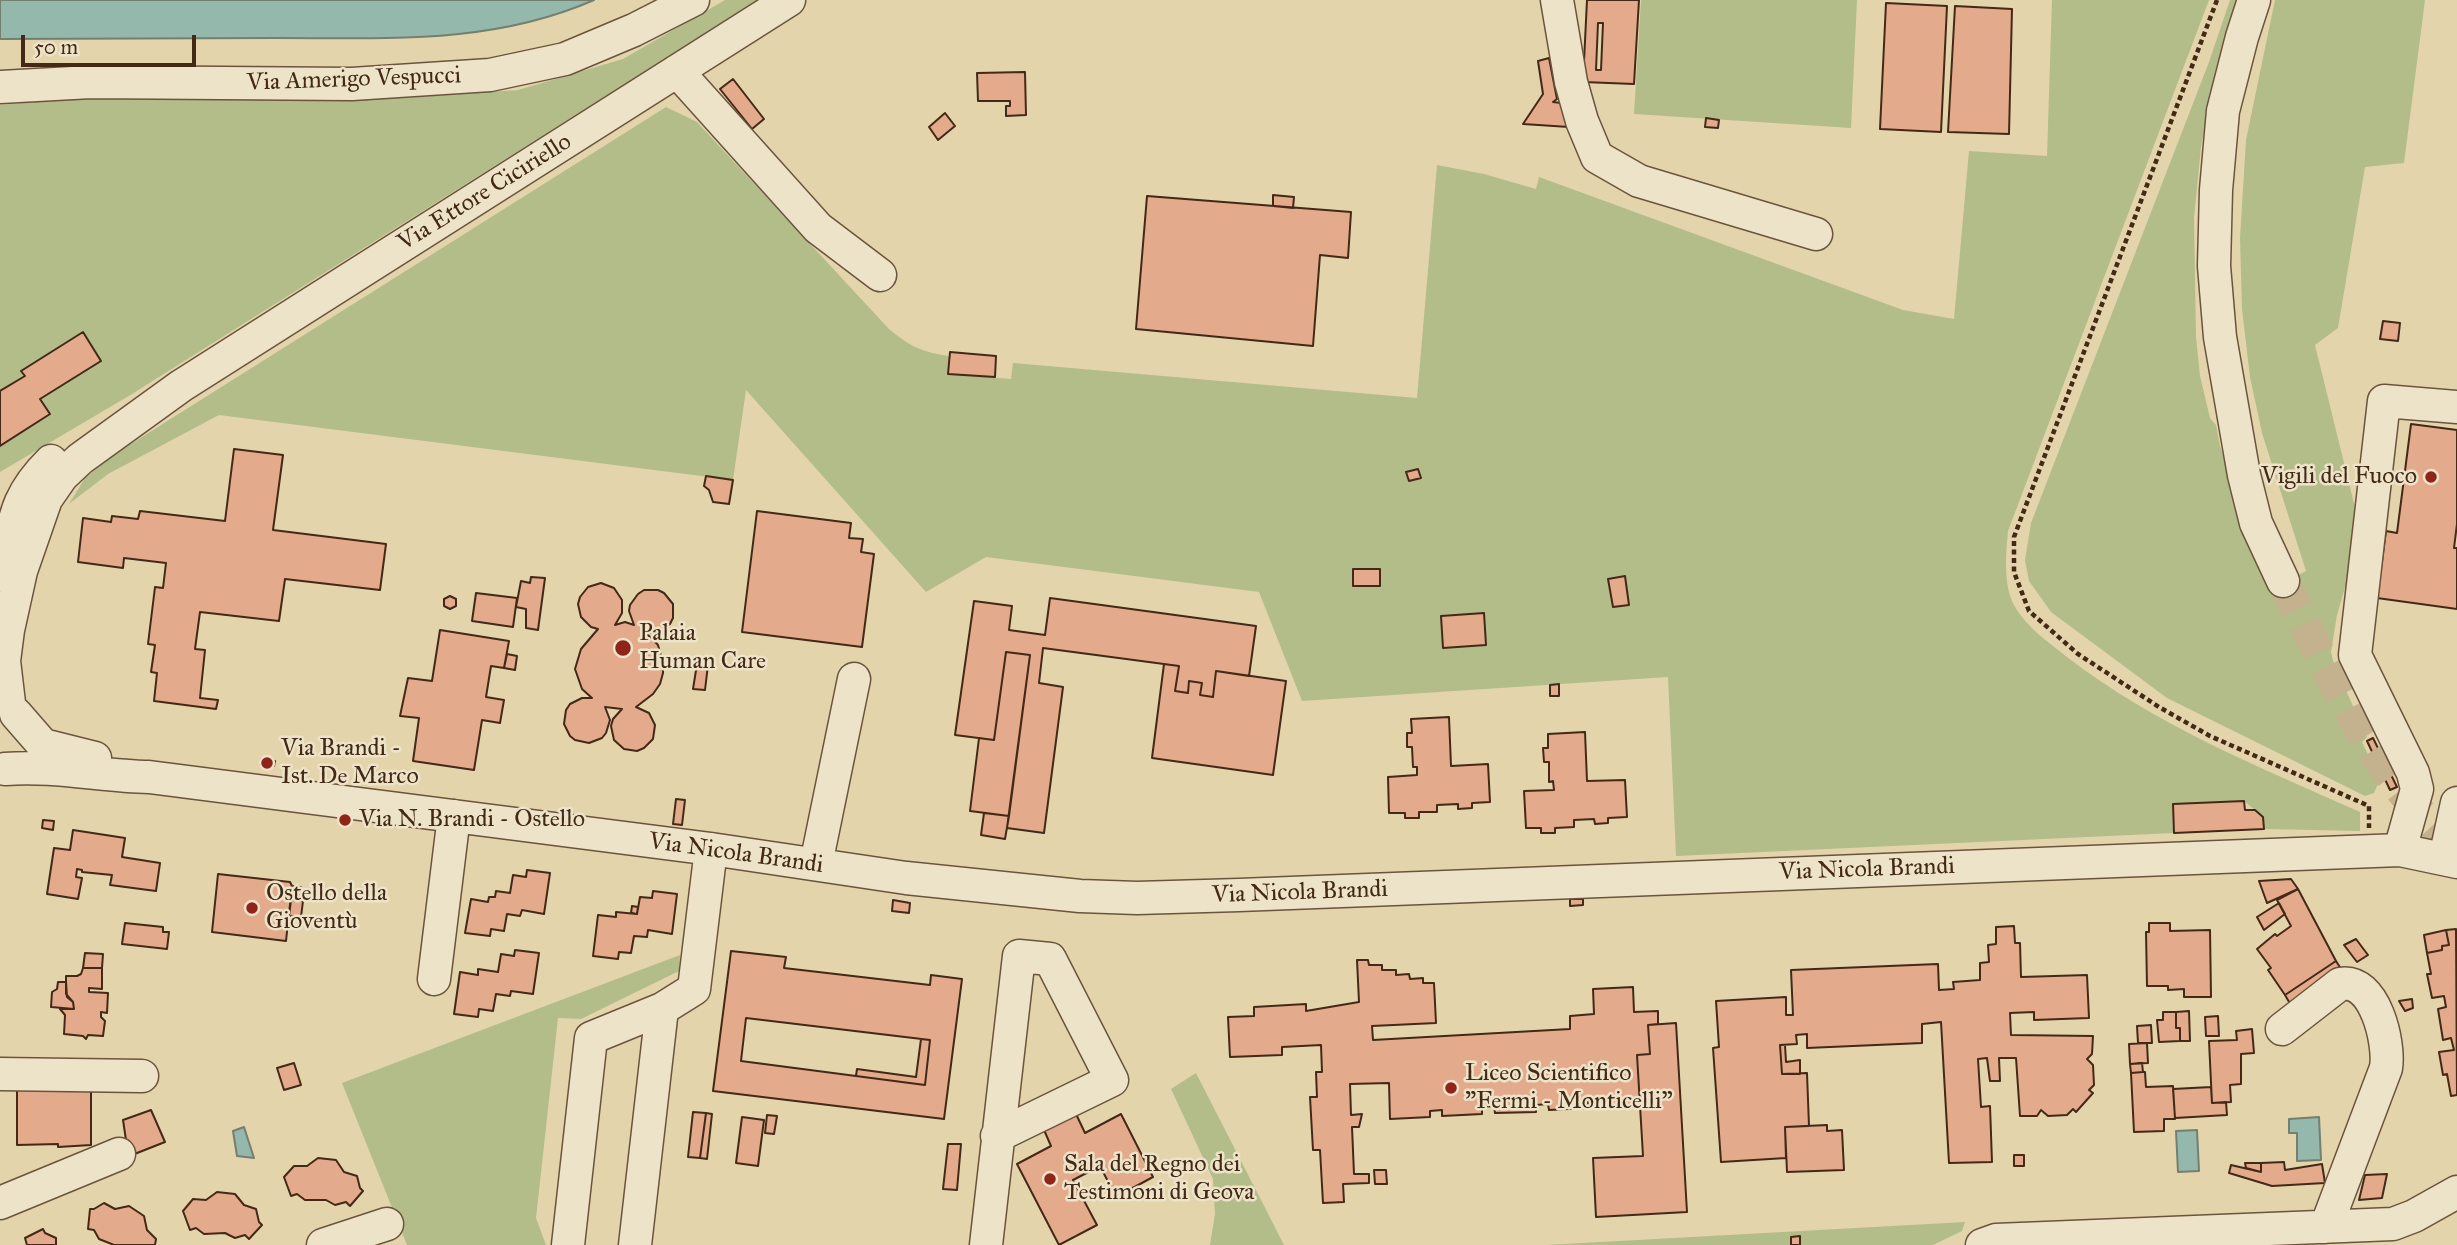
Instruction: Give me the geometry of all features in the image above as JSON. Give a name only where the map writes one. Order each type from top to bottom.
[{"type":"street","name":"Via Amerigo Vespucci","points":[[0,86],[91,82],[352,84],[490,75],[565,59],[634,30],[693,0]]},
{"type":"street","name":"Via Ettore Ciciriello","points":[[3,771],[15,757],[21,728],[9,704],[4,661],[8,630],[21,571],[46,499],[62,476],[80,459],[181,386],[789,0]]},
{"type":"street","points":[[1557,0],[1571,82],[1582,121],[1597,157],[1639,181],[1816,234]]},
{"type":"street","points":[[2254,0],[2222,111],[2214,267],[2232,410],[2256,523],[2292,578]]},
{"type":"street","points":[[677,71],[818,228],[880,275]]},
{"type":"street","name":"Via Ettore Ciciriello","points":[[0,582],[11,528],[22,499],[35,476],[65,447],[102,421],[154,395],[181,386]]},
{"type":"street","points":[[2400,850],[2417,789],[2413,773],[2355,655],[2384,401],[2457,407]]},
{"type":"street","points":[[816,864],[854,679]]},
{"type":"street","name":"Via Nicola Brandi","points":[[9,704],[43,745],[118,764],[149,777]]},
{"type":"street","name":"Via Nicola Brandi","points":[[3,771],[29,767],[149,777],[711,849],[906,878],[1080,896],[1138,898],[2370,850],[2400,850],[2451,860]]},
{"type":"street","points":[[2451,860],[2457,803]]},
{"type":"street","points":[[434,979],[454,816]]},
{"type":"street","points":[[568,1245],[591,1038],[662,1009],[694,989],[711,849]]},
{"type":"street","points":[[986,1245],[997,1136],[1018,956],[1050,959],[1112,1080],[997,1136]]},
{"type":"street","points":[[2282,1029],[2340,984],[2347,983],[2355,984],[2373,1004],[2385,1034],[2389,1054],[2386,1069],[2326,1227]]},
{"type":"street","points":[[635,1245],[662,1009]]},
{"type":"street","points":[[0,1074],[142,1076]]},
{"type":"street","points":[[0,1203],[119,1154]]},
{"type":"street","points":[[1982,1245],[1996,1240],[2137,1239],[2326,1227],[2397,1235],[2414,1216],[2457,1192]]},
{"type":"street","points":[[323,1245],[387,1224]]},
{"type":"path","points":[[2217,0],[2014,537],[2014,572],[2029,611],[2089,661],[2159,707],[2210,736],[2369,806],[2370,850]]},
{"type":"green space","points":[[725,0],[758,0],[132,394],[0,472],[0,446],[50,414],[40,399],[101,361],[83,332],[22,370],[25,376],[0,391],[0,105],[71,99],[403,98],[518,90],[623,59]]},
{"type":"green space","points":[[1641,0],[1857,0],[1851,128],[1634,114]]},
{"type":"green space","points":[[2052,0],[2209,0],[2008,531],[2006,569],[2011,597],[2019,613],[2038,634],[2101,681],[2136,704],[2209,743],[2360,812],[2360,831],[2264,829],[2263,817],[2244,801],[2173,804],[2174,833],[1676,856],[1668,677],[1302,701],[1259,592],[986,557],[926,592],[746,390],[733,480],[219,415],[108,474],[69,504],[85,478],[115,454],[666,107],[697,122],[889,329],[917,348],[949,356],[949,374],[1011,379],[1013,363],[1417,398],[1437,165],[1484,174],[1536,189],[1539,177],[1903,310],[1954,319],[1969,151],[2047,156]]},
{"type":"green space","points":[[2230,0],[2238,0],[2212,86],[2201,147],[2194,218],[2196,337],[2200,376],[2210,418],[2216,425],[2243,517],[2272,589],[2306,571],[2262,433],[2250,377],[2242,309],[2240,238],[2246,140],[2275,0],[2425,0],[2404,163],[2365,167],[2338,328],[2315,345],[2361,532],[2337,615],[2331,652],[2367,737],[2362,742],[2380,779],[2374,793],[2365,796],[2167,698],[2051,612],[2029,581],[2025,560],[2031,523],[2209,62]]},
{"type":"green space","points":[[680,955],[679,971],[581,1019],[558,1018],[536,1218],[546,1245],[407,1245],[342,1083]]},
{"type":"green space","points":[[1196,1073],[1284,1245],[1210,1245],[1215,1214],[1213,1179],[1171,1089]]},
{"type":"green space","points":[[1965,1222],[1962,1231],[1933,1245],[1546,1245]]},
{"type":"water","points":[[0,0],[594,0],[555,15],[516,25],[438,36],[0,39]]},
{"type":"water","points":[[2319,1117],[2321,1160],[2297,1161],[2297,1133],[2289,1133],[2289,1119]]},
{"type":"water","points":[[244,1127],[254,1158],[237,1156],[233,1131]]},
{"type":"water","points":[[2197,1130],[2199,1171],[2178,1172],[2176,1131]]},
{"type":"building","points":[[1587,0],[1639,0],[1634,84],[1583,82]],"holes":[[[1598,23],[1603,23],[1601,70],[1596,70]]]},
{"type":"building","points":[[1886,3],[1947,6],[1941,132],[1880,129]]},
{"type":"building","points":[[1955,6],[2012,9],[2009,134],[1948,132]]},
{"type":"building","points":[[1549,58],[1557,99],[1553,102],[1569,104],[1569,127],[1523,124],[1543,94],[1538,61]]},
{"type":"building","points":[[1025,72],[1026,115],[1006,116],[1006,106],[1010,106],[1010,101],[978,101],[977,73]]},
{"type":"building","points":[[733,79],[764,119],[752,129],[720,89]]},
{"type":"building","points":[[945,113],[955,126],[938,140],[929,127]]},
{"type":"building","points":[[1706,118],[1719,120],[1718,128],[1705,127]]},
{"type":"building","points":[[1273,195],[1294,197],[1293,208],[1273,206]]},
{"type":"building","points":[[1147,196],[1351,212],[1348,258],[1320,255],[1313,346],[1136,329]]},
{"type":"building","points":[[2383,321],[2400,323],[2398,341],[2380,339]]},
{"type":"building","points":[[83,332],[101,361],[40,399],[50,414],[0,446],[0,391],[25,376],[21,371]]},
{"type":"building","points":[[950,352],[996,356],[995,377],[948,374]]},
{"type":"building","name":"Vigili del Fuoco","points":[[2411,424],[2457,430],[2457,524],[2454,548],[2457,548],[2457,609],[2377,598],[2386,531],[2397,533]]},
{"type":"building","points":[[234,449],[283,455],[273,530],[386,544],[380,590],[285,579],[279,621],[200,612],[195,649],[205,650],[200,698],[218,700],[216,709],[154,701],[157,673],[151,672],[155,645],[148,644],[155,587],[163,588],[166,563],[124,558],[123,568],[78,562],[83,518],[111,522],[112,516],[138,519],[140,511],[225,521]]},
{"type":"building","points":[[1418,469],[1421,478],[1409,481],[1406,472]]},
{"type":"building","points":[[706,476],[733,480],[729,504],[713,502],[709,490],[704,486]]},
{"type":"building","points":[[757,511],[851,523],[849,538],[863,539],[861,552],[874,554],[862,647],[742,632]]},
{"type":"building","points":[[1353,569],[1380,569],[1380,586],[1353,586]]},
{"type":"building","points":[[1625,576],[1629,605],[1613,607],[1608,579]]},
{"type":"building","points":[[531,577],[545,578],[538,630],[526,628],[526,609],[516,607],[521,581],[530,583]]},
{"type":"building","points":[[601,583],[614,588],[622,600],[622,613],[615,625],[625,622],[634,625],[629,611],[630,605],[644,590],[658,590],[673,604],[670,624],[659,632],[646,633],[658,645],[663,673],[653,694],[636,707],[649,713],[655,725],[653,739],[637,751],[624,749],[614,740],[611,726],[613,719],[622,709],[605,707],[610,720],[606,733],[602,738],[589,743],[575,740],[564,724],[566,710],[570,704],[582,698],[592,698],[582,689],[575,669],[581,649],[598,629],[591,627],[581,617],[578,604],[588,587]]},
{"type":"building","points":[[476,593],[517,598],[513,627],[472,621]]},
{"type":"building","points":[[450,596],[456,599],[456,606],[450,609],[444,606],[444,599]]},
{"type":"building","points":[[1050,598],[1256,626],[1249,676],[1216,671],[1213,697],[1200,695],[1202,683],[1189,681],[1188,693],[1175,691],[1179,666],[1043,648],[1039,683],[1063,687],[1044,833],[1007,828],[1030,655],[1006,652],[994,740],[955,735],[974,601],[1012,606],[1009,630],[1045,635]]},
{"type":"building","points":[[1484,613],[1486,645],[1443,648],[1441,616]]},
{"type":"building","points":[[440,630],[509,641],[504,668],[491,666],[486,697],[504,700],[500,723],[482,720],[474,770],[413,761],[419,718],[400,716],[408,678],[432,681]]},
{"type":"building","points":[[1006,652],[1030,655],[1009,816],[970,811],[979,738],[994,740]]},
{"type":"building","points":[[507,654],[517,656],[515,670],[504,668]]},
{"type":"building","points":[[697,664],[708,665],[705,690],[693,689]]},
{"type":"building","points":[[1164,664],[1179,666],[1175,691],[1188,693],[1189,681],[1202,683],[1200,695],[1213,697],[1216,671],[1286,681],[1273,775],[1152,758]]},
{"type":"building","points":[[1559,684],[1559,696],[1550,696],[1550,685]]},
{"type":"building","points":[[1449,717],[1451,766],[1488,764],[1490,802],[1472,803],[1472,808],[1458,809],[1458,804],[1437,805],[1437,812],[1419,812],[1419,818],[1405,818],[1405,813],[1389,813],[1388,777],[1417,775],[1417,767],[1413,767],[1412,747],[1407,747],[1407,733],[1412,733],[1411,719]]},
{"type":"building","points":[[1585,732],[1587,781],[1625,780],[1627,817],[1608,818],[1608,823],[1595,824],[1594,819],[1574,820],[1574,827],[1555,828],[1555,833],[1541,833],[1541,828],[1526,828],[1524,791],[1554,790],[1553,781],[1549,782],[1549,762],[1544,762],[1543,748],[1548,748],[1548,734]]},
{"type":"building","points":[[2373,738],[2397,787],[2390,790],[2367,741]]},
{"type":"building","points":[[261,759],[275,761],[274,766],[260,765]]},
{"type":"building","points":[[676,799],[685,800],[682,825],[673,824]]},
{"type":"building","points":[[2244,801],[2245,810],[2255,810],[2263,817],[2264,829],[2174,833],[2173,804]]},
{"type":"building","points":[[984,813],[1009,816],[1005,839],[981,835]]},
{"type":"building","points":[[43,820],[54,821],[53,830],[42,828]]},
{"type":"building","points":[[73,830],[125,838],[122,857],[160,863],[156,891],[110,885],[112,875],[82,872],[77,869],[76,877],[82,878],[78,899],[47,894],[54,848],[70,850]]},
{"type":"building","points":[[527,870],[550,873],[544,914],[522,910],[520,916],[507,914],[504,931],[491,929],[490,936],[465,933],[471,899],[488,902],[489,897],[495,897],[496,891],[510,893],[513,875],[526,877]]},
{"type":"building","name":"Ostello della Gioventù","points":[[218,874],[290,882],[292,886],[286,941],[212,932]]},
{"type":"building","points":[[2291,879],[2298,889],[2267,903],[2259,881]]},
{"type":"building","points":[[292,886],[301,887],[301,895],[291,894]]},
{"type":"building","points":[[2298,889],[2336,961],[2285,995],[2257,949],[2275,934],[2277,936],[2291,926],[2277,900]]},
{"type":"building","points":[[653,891],[677,894],[672,934],[648,930],[647,937],[634,936],[631,953],[619,952],[618,959],[593,956],[598,915],[616,917],[616,912],[637,914],[640,897],[652,898]]},
{"type":"building","points":[[1570,899],[1583,899],[1583,905],[1570,906]]},
{"type":"building","points":[[291,900],[303,901],[301,917],[289,916]]},
{"type":"building","points":[[893,900],[910,903],[909,913],[892,911]]},
{"type":"building","points":[[2279,903],[2285,914],[2264,930],[2257,917]]},
{"type":"building","points":[[632,906],[638,907],[637,914],[631,913]]},
{"type":"building","points":[[125,923],[163,927],[163,932],[169,932],[167,949],[122,944]]},
{"type":"building","points":[[2149,923],[2170,923],[2170,931],[2210,930],[2211,997],[2184,997],[2184,989],[2168,990],[2168,986],[2147,986],[2146,932],[2149,932]]},
{"type":"building","points":[[2014,926],[2015,943],[2020,943],[2021,977],[2087,975],[2089,1018],[2034,1020],[2034,1012],[2010,1013],[2011,1035],[2093,1036],[2092,1054],[2087,1059],[2093,1065],[2094,1085],[2089,1090],[2093,1093],[2076,1112],[2073,1109],[2067,1115],[2048,1116],[2041,1110],[2037,1116],[2020,1116],[2016,1058],[1999,1058],[2000,1081],[1990,1081],[1987,1058],[1978,1059],[1981,1107],[1990,1106],[1992,1162],[1949,1163],[1941,1022],[1922,1024],[1922,1043],[1807,1048],[1807,1034],[1796,1035],[1797,1044],[1780,1045],[1782,1074],[1807,1073],[1809,1126],[1785,1127],[1786,1158],[1721,1162],[1713,1048],[1719,1047],[1716,1001],[1786,997],[1786,1015],[1793,1015],[1791,970],[1938,964],[1939,990],[1954,989],[1953,982],[1980,980],[1980,963],[1989,962],[1988,945],[1996,944],[1996,927]]},
{"type":"building","points":[[2456,929],[2457,1095],[2451,1096],[2447,1074],[2443,1075],[2439,1052],[2454,1050],[2451,1038],[2443,1040],[2438,1009],[2446,1007],[2444,996],[2432,998],[2427,974],[2431,974],[2427,953],[2442,950],[2442,946],[2449,945],[2446,930]]},
{"type":"building","points":[[2446,930],[2449,945],[2442,946],[2442,950],[2427,953],[2424,935]]},
{"type":"building","points":[[2356,939],[2368,955],[2357,962],[2344,945]]},
{"type":"building","points":[[515,950],[539,953],[533,994],[511,991],[510,996],[496,994],[493,1011],[479,1009],[478,1017],[454,1014],[460,972],[478,975],[478,969],[498,972],[501,954],[514,956]]},
{"type":"building","points":[[731,951],[786,957],[784,968],[930,985],[931,975],[962,979],[944,1119],[713,1091]],"holes":[[[746,1018],[930,1040],[925,1085],[741,1061]]]},
{"type":"building","points":[[85,953],[103,954],[102,968],[83,968]]},
{"type":"building","points":[[1357,960],[1368,960],[1369,965],[1382,965],[1382,970],[1396,970],[1396,975],[1409,974],[1410,979],[1423,978],[1423,983],[1434,983],[1436,1023],[1372,1026],[1373,1040],[1570,1029],[1570,1016],[1594,1014],[1593,989],[1633,987],[1634,1012],[1658,1011],[1658,1024],[1648,1025],[1650,1054],[1637,1055],[1640,1105],[1601,1107],[1601,1100],[1588,1101],[1588,1108],[1549,1110],[1548,1104],[1536,1105],[1536,1112],[1495,1113],[1494,1106],[1482,1107],[1482,1114],[1442,1116],[1442,1110],[1430,1111],[1430,1117],[1390,1119],[1389,1083],[1350,1084],[1351,1115],[1362,1114],[1359,1127],[1352,1127],[1354,1174],[1369,1174],[1369,1183],[1343,1184],[1344,1202],[1323,1203],[1320,1150],[1313,1150],[1310,1097],[1317,1097],[1316,1072],[1322,1072],[1321,1045],[1282,1047],[1282,1055],[1230,1057],[1228,1017],[1254,1016],[1254,1007],[1306,1004],[1306,1011],[1359,1002]]},
{"type":"building","points":[[2336,961],[2343,972],[2292,1007],[2285,995]]},
{"type":"building","points":[[83,968],[102,968],[102,989],[89,988],[89,992],[108,993],[107,1013],[101,1012],[105,1021],[103,1036],[88,1035],[86,1039],[83,1036],[64,1034],[65,1015],[60,1009],[74,1009],[73,1002],[66,994],[66,976],[77,976]]},
{"type":"building","points":[[58,982],[66,982],[67,997],[73,1002],[74,1009],[51,1007],[52,992],[57,989]]},
{"type":"building","points":[[2412,999],[2413,1008],[2405,1011],[2399,1001]]},
{"type":"building","points":[[2189,1011],[2190,1041],[2180,1041],[2180,1028],[2176,1028],[2176,1012]]},
{"type":"building","points":[[2163,1012],[2176,1012],[2176,1028],[2180,1028],[2180,1041],[2159,1042],[2157,1020],[2163,1020]]},
{"type":"building","points":[[2218,1016],[2219,1036],[2206,1036],[2205,1017]]},
{"type":"building","points":[[1676,1023],[1687,1212],[1596,1217],[1593,1158],[1643,1156],[1637,1055],[1650,1054],[1648,1025]]},
{"type":"building","points":[[2151,1025],[2152,1043],[2138,1043],[2137,1026]]},
{"type":"building","points":[[2252,1029],[2254,1053],[2241,1054],[2241,1084],[2230,1085],[2231,1102],[2212,1103],[2209,1041],[2237,1040],[2236,1031]]},
{"type":"building","points":[[921,1039],[930,1040],[925,1085],[856,1076],[857,1069],[916,1077]]},
{"type":"building","points":[[2147,1043],[2148,1063],[2130,1064],[2129,1044]]},
{"type":"building","points":[[1780,1045],[1785,1045],[1786,1062],[1800,1060],[1800,1074],[1782,1074]]},
{"type":"building","points":[[294,1063],[301,1085],[284,1090],[277,1068]]},
{"type":"building","points":[[2142,1063],[2143,1072],[2131,1073],[2130,1064]]},
{"type":"building","points":[[2145,1072],[2146,1087],[2173,1086],[2175,1119],[2164,1119],[2164,1131],[2134,1132],[2131,1073]]},
{"type":"building","points":[[17,1087],[91,1088],[91,1145],[17,1145]]},
{"type":"building","points":[[2211,1087],[2212,1103],[2226,1102],[2227,1115],[2175,1118],[2173,1089]]},
{"type":"building","points":[[151,1110],[165,1142],[132,1155],[123,1120]]},
{"type":"building","points":[[693,1112],[706,1113],[700,1158],[688,1157]]},
{"type":"building","points":[[706,1113],[712,1114],[707,1159],[700,1158]]},
{"type":"building","name":"Sala del Regno dei Testimoni di Geova","points":[[1076,1114],[1085,1133],[1121,1114],[1153,1177],[1116,1197],[1100,1166],[1073,1180],[1097,1225],[1059,1245],[1017,1164],[1051,1146],[1044,1130]]},
{"type":"building","points":[[767,1115],[777,1116],[774,1134],[765,1133]]},
{"type":"building","points":[[742,1117],[764,1120],[758,1166],[736,1163]]},
{"type":"building","points":[[1827,1125],[1827,1131],[1842,1130],[1844,1170],[1787,1172],[1785,1127]]},
{"type":"building","points":[[948,1144],[961,1144],[957,1190],[943,1189]]},
{"type":"building","points":[[2014,1155],[2024,1155],[2024,1166],[2014,1166]]},
{"type":"building","points":[[318,1158],[336,1160],[344,1172],[357,1176],[363,1191],[350,1206],[346,1202],[335,1205],[326,1200],[305,1200],[297,1194],[291,1196],[284,1177],[294,1166],[307,1166]]},
{"type":"building","points":[[2284,1162],[2285,1170],[2322,1164],[2325,1183],[2272,1186],[2229,1173],[2231,1165],[2261,1172],[2261,1163]]},
{"type":"building","points":[[2245,1163],[2261,1163],[2261,1172],[2246,1168]]},
{"type":"building","points":[[1374,1170],[1386,1170],[1387,1184],[1375,1184]]},
{"type":"building","points":[[2387,1174],[2382,1198],[2359,1200],[2365,1175]]},
{"type":"building","points":[[217,1192],[235,1194],[244,1205],[256,1209],[262,1225],[249,1239],[245,1235],[235,1238],[225,1233],[204,1234],[196,1228],[190,1230],[183,1211],[193,1199],[206,1200]]},
{"type":"building","points":[[104,1203],[115,1209],[129,1206],[144,1216],[147,1230],[156,1239],[155,1245],[114,1245],[99,1239],[94,1230],[88,1229],[90,1209]]},
{"type":"building","points":[[43,1229],[45,1233],[56,1238],[56,1245],[27,1245],[25,1238]]},
{"type":"building","points":[[1800,1236],[1800,1245],[1791,1245],[1791,1237]]},
{"type":"tunnel","points":[[2283,581],[2334,682],[2377,756],[2408,798],[2457,852]]},
{"type":"place","name":"Vigili del Fuoco","points":[[2431,477]]},
{"type":"place","name":"Palaia Human Care","points":[[623,648]]},
{"type":"place","name":"Via Brandi - Ist. De Marco","points":[[267,763]]},
{"type":"place","name":"Via N. Brandi - Ostello","points":[[345,820]]},
{"type":"place","name":"Ostello della Gioventù","points":[[252,908]]},
{"type":"place","name":"Liceo Scientifico \"Fermi - Monticelli\"","points":[[1451,1088]]},
{"type":"place","name":"Sala del Regno dei Testimoni di Geova","points":[[1050,1179]]}]
